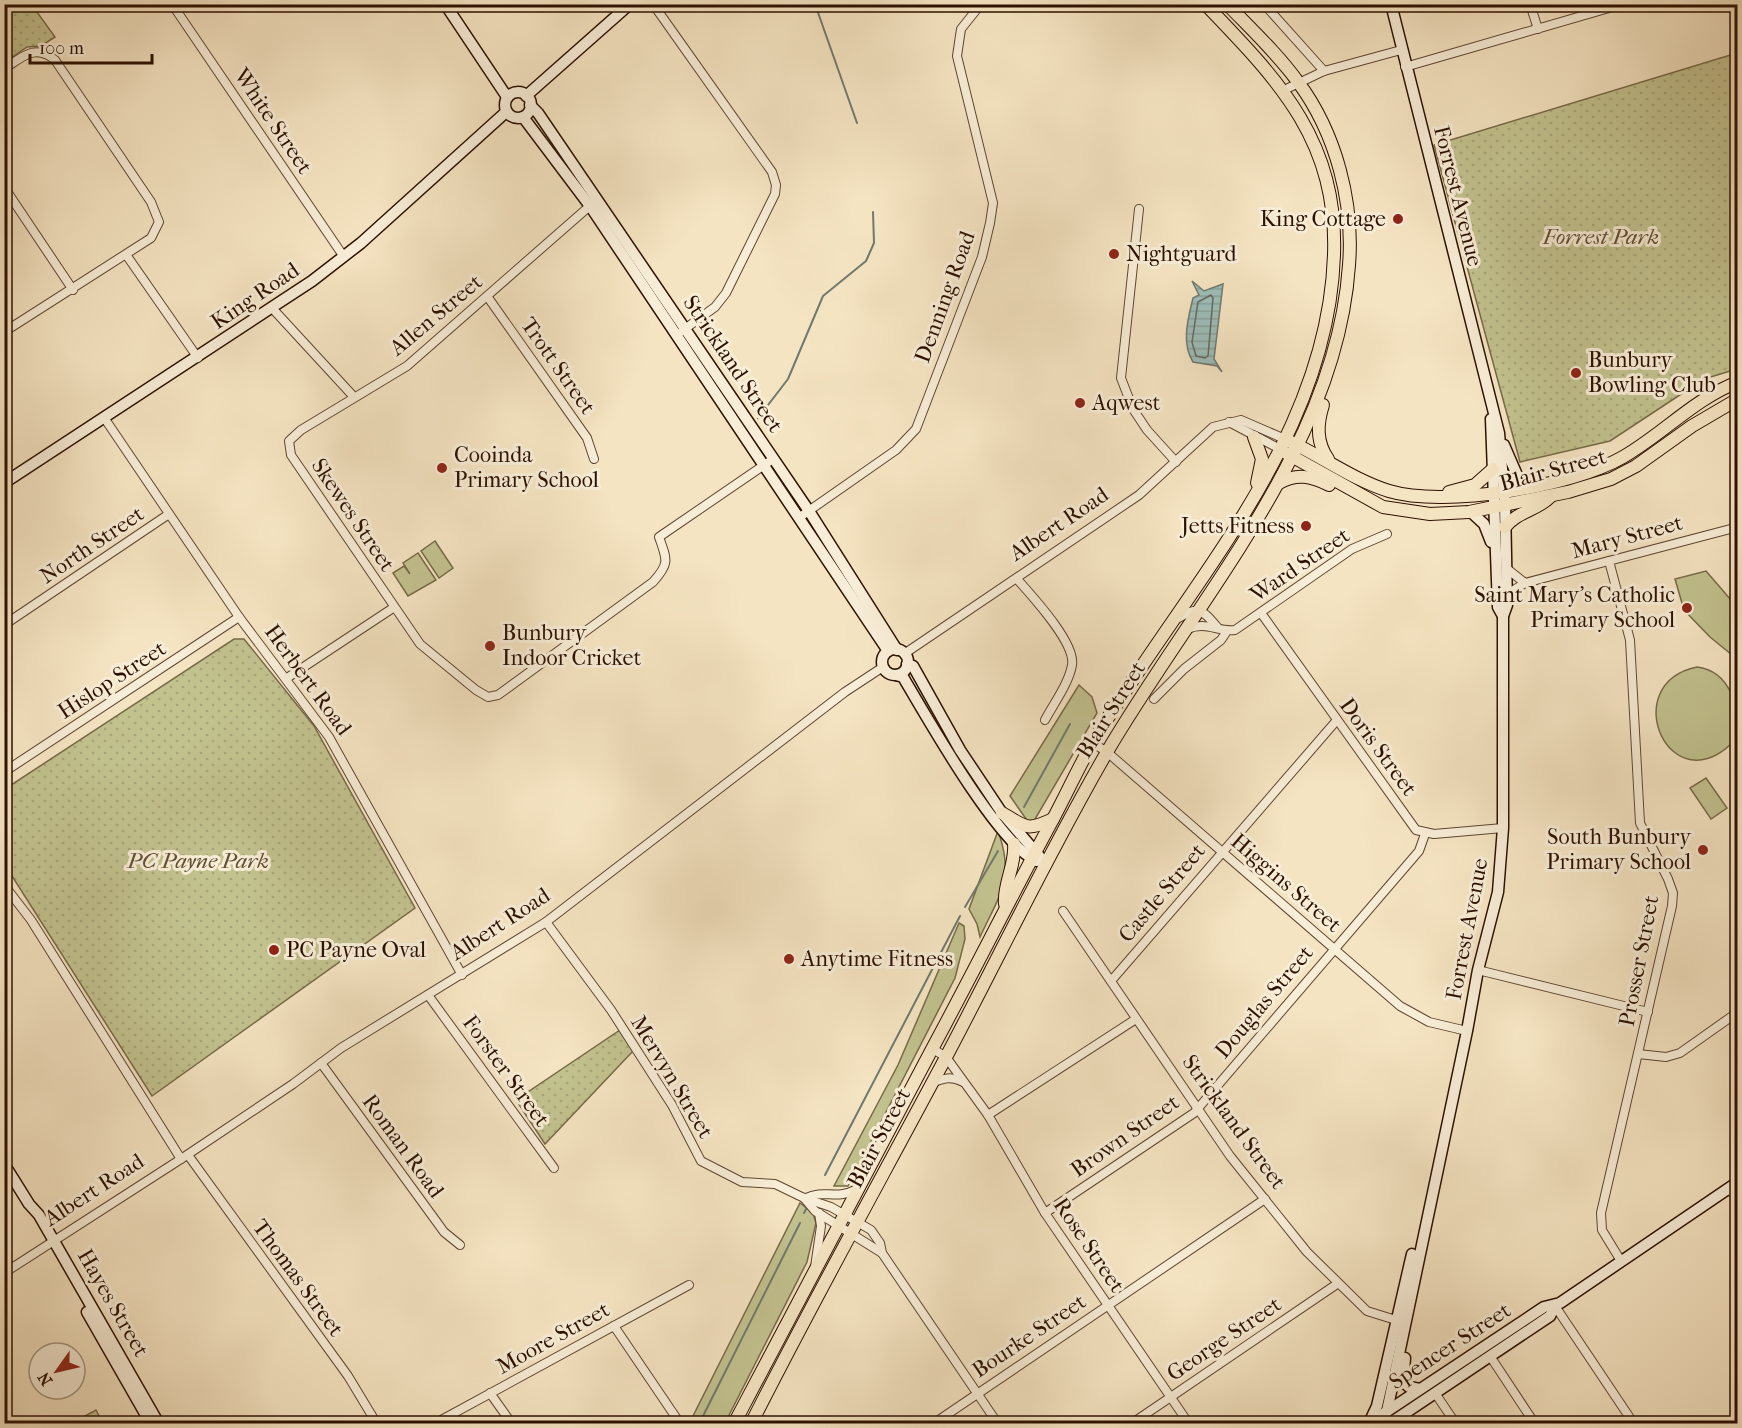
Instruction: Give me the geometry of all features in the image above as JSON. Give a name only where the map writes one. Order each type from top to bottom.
[{"type":"main road","name":"Blair Street","points":[[734,1424],[855,1190],[933,1049],[1093,743],[1255,493],[1282,444],[1318,351],[1329,302],[1334,243],[1333,214],[1319,157],[1304,122],[1284,90],[1262,63],[1205,4]]},
{"type":"main road","points":[[1227,4],[1299,82],[1319,115],[1334,152],[1346,195],[1350,251],[1333,375],[1319,419],[1321,450],[1330,462]]},
{"type":"main road","points":[[1282,444],[1295,451],[1318,401],[1340,331]]},
{"type":"main road","name":"Blair Street","points":[[1295,451],[1330,462],[1386,490],[1409,496],[1438,499],[1499,491],[1604,467],[1649,439],[1710,395],[1737,382]]},
{"type":"main road","name":"Blair Street","points":[[1295,451],[1383,507],[1430,514],[1471,512],[1598,484],[1636,466],[1692,426],[1737,399]]},
{"type":"main road","points":[[1254,437],[1262,459],[1255,493]]},
{"type":"main road","name":"Blair Street","points":[[751,1424],[1107,752],[1279,483],[1295,451]]},
{"type":"main road","points":[[1438,499],[1448,492],[1475,485],[1493,469]]},
{"type":"main road","points":[[1279,483],[1289,477],[1315,478],[1383,507]]},
{"type":"main road","points":[[1505,527],[1517,514],[1541,506],[1551,496]]},
{"type":"main road","points":[[1002,813],[1026,828],[1032,828],[1053,819]]},
{"type":"main road","points":[[1005,908],[1004,894],[1015,854],[1014,844]]},
{"type":"street","name":"White Street","points":[[172,4],[344,257]]},
{"type":"street","points":[[445,4],[507,98]]},
{"type":"street","points":[[528,101],[516,93],[507,98],[506,112],[512,117],[523,117],[527,114],[528,101],[630,4]]},
{"type":"street","points":[[653,4],[772,172],[776,185],[775,194],[726,293],[715,307],[676,336]]},
{"type":"street","name":"Denning Road","points":[[805,514],[896,450],[916,429],[981,257],[993,203],[957,56],[961,29],[981,4]]},
{"type":"street","points":[[1264,4],[1324,71]]},
{"type":"street","name":"Forrest Avenue","points":[[1391,4],[1405,68],[1499,433],[1500,506],[1496,556],[1498,606],[1503,616]]},
{"type":"street","points":[[1530,4],[1538,29]]},
{"type":"street","points":[[1405,68],[1623,4]]},
{"type":"street","points":[[1284,90],[1324,71],[1401,50]]},
{"type":"street","points":[[4,69],[29,52],[41,52],[55,60],[159,217],[158,228],[152,238],[4,332]]},
{"type":"street","name":"Strickland Street","points":[[528,101],[538,113],[676,336],[769,462],[899,655],[913,666],[960,750],[1033,855]]},
{"type":"street","name":"King Road","points":[[4,483],[198,358],[344,257],[506,112]]},
{"type":"street","name":"Strickland Street","points":[[523,117],[593,204],[686,328],[769,462]]},
{"type":"street","points":[[4,187],[73,290]]},
{"type":"street","name":"Allen Street","points":[[289,441],[301,430],[407,366],[593,204]]},
{"type":"street","points":[[1139,209],[1120,378],[1128,399],[1142,422],[1176,462]]},
{"type":"street","points":[[127,256],[198,358]]},
{"type":"street","name":"Trott Street","points":[[487,296],[587,438],[594,459]]},
{"type":"street","points":[[272,308],[354,398]]},
{"type":"street","name":"Forrest Avenue","points":[[1490,397],[1493,469],[1499,491]]},
{"type":"street","name":"Herbert Road","points":[[105,419],[239,617],[287,678],[329,737],[462,975]]},
{"type":"street","points":[[1229,422],[1241,420],[1282,444]]},
{"type":"street","points":[[1229,422],[1254,437],[1282,444]]},
{"type":"street","name":"Albert Road","points":[[899,655],[1017,579],[1139,495],[1207,430],[1229,422]]},
{"type":"street","points":[[1499,433],[1517,475],[1531,485]]},
{"type":"street","name":"Skewes Street","points":[[289,441],[291,455],[393,608],[420,644],[476,690],[488,697],[498,695],[653,582],[665,569],[667,559],[659,537],[769,462]]},
{"type":"street","name":"Forrest Avenue","points":[[1368,1423],[1377,1406],[1400,1322],[1423,1209],[1436,1173],[1478,970],[1498,892],[1503,828],[1503,616],[1506,595],[1505,527],[1500,506]]},
{"type":"street","points":[[1471,512],[1488,530],[1496,556]]},
{"type":"street","name":"North Street","points":[[4,625],[169,514]]},
{"type":"street","name":"Mary Street","points":[[1506,595],[1525,583],[1737,527]]},
{"type":"street","name":"Ward Street","points":[[1154,699],[1184,669],[1221,640],[1227,630],[1261,613],[1352,549],[1388,534]]},
{"type":"street","name":"Prosser Street","points":[[1609,561],[1630,639],[1641,823],[1673,892],[1600,1222],[1602,1230],[1621,1261]]},
{"type":"street","points":[[1506,568],[1525,583]]},
{"type":"street","points":[[1017,579],[1046,613],[1072,657],[1071,669],[1045,720]]},
{"type":"street","points":[[287,678],[393,608]]},
{"type":"street","points":[[1174,621],[1191,610],[1198,609],[1227,630]]},
{"type":"street","name":"Doris Street","points":[[1261,613],[1416,830],[1425,834]]},
{"type":"street","name":"Hislop Street","points":[[4,772],[239,617]]},
{"type":"street","points":[[1185,631],[1192,626],[1209,625],[1227,630]]},
{"type":"street","points":[[883,667],[882,658],[899,655],[905,670],[896,675]]},
{"type":"street","name":"Strickland Street","points":[[883,667],[887,672],[903,677],[951,757],[1014,844],[1047,865]]},
{"type":"street","name":"Albert Road","points":[[4,1273],[184,1157],[321,1063],[546,922],[845,692],[883,667]]},
{"type":"street","name":"Castle Street","points":[[1111,981],[1221,851],[1337,720]]},
{"type":"street","name":"Higgins Street","points":[[1093,743],[1107,752],[1414,1015],[1467,1031]]},
{"type":"street","points":[[1425,834],[1503,828]]},
{"type":"street","name":"Douglas Street","points":[[1197,1109],[1419,850],[1425,834]]},
{"type":"street","name":"Thomas Street","points":[[4,885],[31,920],[184,1157],[348,1376],[377,1424]]},
{"type":"street","name":"Strickland Street","points":[[1063,911],[1197,1109],[1307,1252],[1367,1311],[1400,1322]]},
{"type":"street","name":"Mervyn Street","points":[[546,922],[611,1011],[672,1105],[701,1161],[742,1182],[775,1184],[804,1198],[820,1201],[855,1227]]},
{"type":"street","points":[[1478,970],[1648,1012]]},
{"type":"street","name":"Forster Street","points":[[428,995],[554,1168]]},
{"type":"street","points":[[1638,1054],[1666,1057],[1680,1053],[1737,1012]]},
{"type":"street","points":[[988,1115],[1136,1019]]},
{"type":"street","name":"Rose Street","points":[[933,1049],[946,1057],[988,1115],[1045,1213],[1189,1424]]},
{"type":"street","name":"Roman Road","points":[[321,1063],[444,1232],[460,1245]]},
{"type":"street","points":[[932,1083],[955,1078],[965,1082]]},
{"type":"street","name":"Brown Street","points":[[1045,1213],[1197,1109]]},
{"type":"street","name":"Hayes Street","points":[[4,1164],[29,1204],[151,1424]]},
{"type":"street","points":[[1733,1185],[1737,1200]]},
{"type":"street","name":"Spencer Street","points":[[1368,1423],[1544,1307],[1555,1306],[1733,1185]]},
{"type":"street","points":[[804,1198],[819,1192],[840,1196],[855,1190]]},
{"type":"street","name":"Mervyn Street","points":[[804,1198],[819,1213],[841,1218],[855,1227]]},
{"type":"street","name":"Bourke Street","points":[[933,1424],[1265,1199]]},
{"type":"street","points":[[814,1269],[821,1226],[819,1213]]},
{"type":"street","points":[[855,1227],[871,1230],[880,1243],[882,1253]]},
{"type":"street","points":[[855,1227],[882,1253],[998,1424]]},
{"type":"street","name":"Hayes Street","points":[[51,1243],[159,1424]]},
{"type":"street","name":"George Street","points":[[1131,1424],[1337,1284]]},
{"type":"street","name":"Moore Street","points":[[434,1424],[689,1285]]},
{"type":"street","points":[[1555,1306],[1634,1424]]},
{"type":"street","name":"Spencer Street","points":[[1389,1424],[1550,1316],[1555,1306]]},
{"type":"street","name":"Forrest Avenue","points":[[1380,1424],[1387,1411],[1401,1343],[1400,1322]]},
{"type":"street","points":[[614,1326],[679,1422]]},
{"type":"street","points":[[1401,1343],[1406,1356],[1403,1382],[1409,1387],[1420,1389]]},
{"type":"street","points":[[1490,1356],[1535,1424]]},
{"type":"street","points":[[490,1393],[512,1424]]},
{"type":"street","points":[[1435,1393],[1456,1424]]},
{"type":"green space","points":[[32,5],[55,37],[41,46],[27,47],[5,62],[5,7]]},
{"type":"green space","name":"Forrest Park","points":[[1737,53],[1737,369],[1704,379],[1610,441],[1520,462],[1434,145]]},
{"type":"green space","points":[[435,541],[453,568],[439,578],[421,551]]},
{"type":"green space","points":[[418,553],[436,580],[408,596],[393,573],[404,566],[410,574],[403,563]]},
{"type":"green space","points":[[1706,571],[1737,607],[1737,659],[1710,637],[1684,610],[1675,579]]},
{"type":"green space","name":"PC Payne Park","points":[[234,639],[244,639],[314,726],[415,908],[152,1096],[5,865],[5,789]]},
{"type":"green space","points":[[1697,667],[1718,676],[1731,693],[1735,704],[1737,727],[1736,739],[1712,757],[1691,760],[1673,751],[1661,736],[1656,716],[1659,695],[1672,678]]},
{"type":"green space","points":[[1079,685],[1092,697],[1097,713],[1031,826],[1010,796]]},
{"type":"green space","points":[[1706,778],[1727,808],[1711,819],[1690,788]]},
{"type":"green space","points":[[998,831],[1005,861],[1003,886],[980,937],[977,924],[969,909]]},
{"type":"green space","points":[[959,923],[964,926],[965,939],[955,978],[848,1186],[834,1186],[898,1065]]},
{"type":"green space","points":[[620,1030],[634,1050],[545,1144],[516,1100]]},
{"type":"green space","points":[[800,1203],[813,1213],[816,1223],[807,1262],[725,1423],[689,1424]]},
{"type":"green space","points":[[96,1410],[101,1420],[95,1423],[72,1423]]},
{"type":"water","points":[[1192,281],[1204,291],[1223,284],[1214,359],[1222,372],[1217,366],[1193,362],[1189,355],[1186,339],[1188,322],[1193,298],[1199,295]]},
{"type":"waterway","points":[[815,4],[857,123]]},
{"type":"waterway","points":[[758,418],[788,379],[823,296],[866,261],[874,243],[873,212]]},
{"type":"waterway","points":[[1024,807],[1070,724]]},
{"type":"waterway","points":[[965,907],[998,851]]},
{"type":"waterway","points":[[825,1175],[960,916]]},
{"type":"waterway","points":[[804,1213],[808,1205]]},
{"type":"waterway","points":[[699,1424],[800,1223]]},
{"type":"place","name":"King Cottage","points":[[1398,219]]},
{"type":"place","name":"Nightguard","points":[[1114,254]]},
{"type":"place","name":"Bunbury Bowling Club","points":[[1576,373]]},
{"type":"place","name":"Aqwest","points":[[1080,403]]},
{"type":"place","name":"Cooinda Primary School","points":[[442,468]]},
{"type":"place","name":"Jetts Fitness","points":[[1306,526]]},
{"type":"place","name":"Saint Mary's Catholic Primary School","points":[[1687,608]]},
{"type":"place","name":"Bunbury Indoor Cricket","points":[[490,646]]},
{"type":"place","name":"South Bunbury Primary School","points":[[1703,850]]},
{"type":"place","name":"PC Payne Oval","points":[[274,950]]},
{"type":"place","name":"Anytime Fitness","points":[[789,959]]}]
